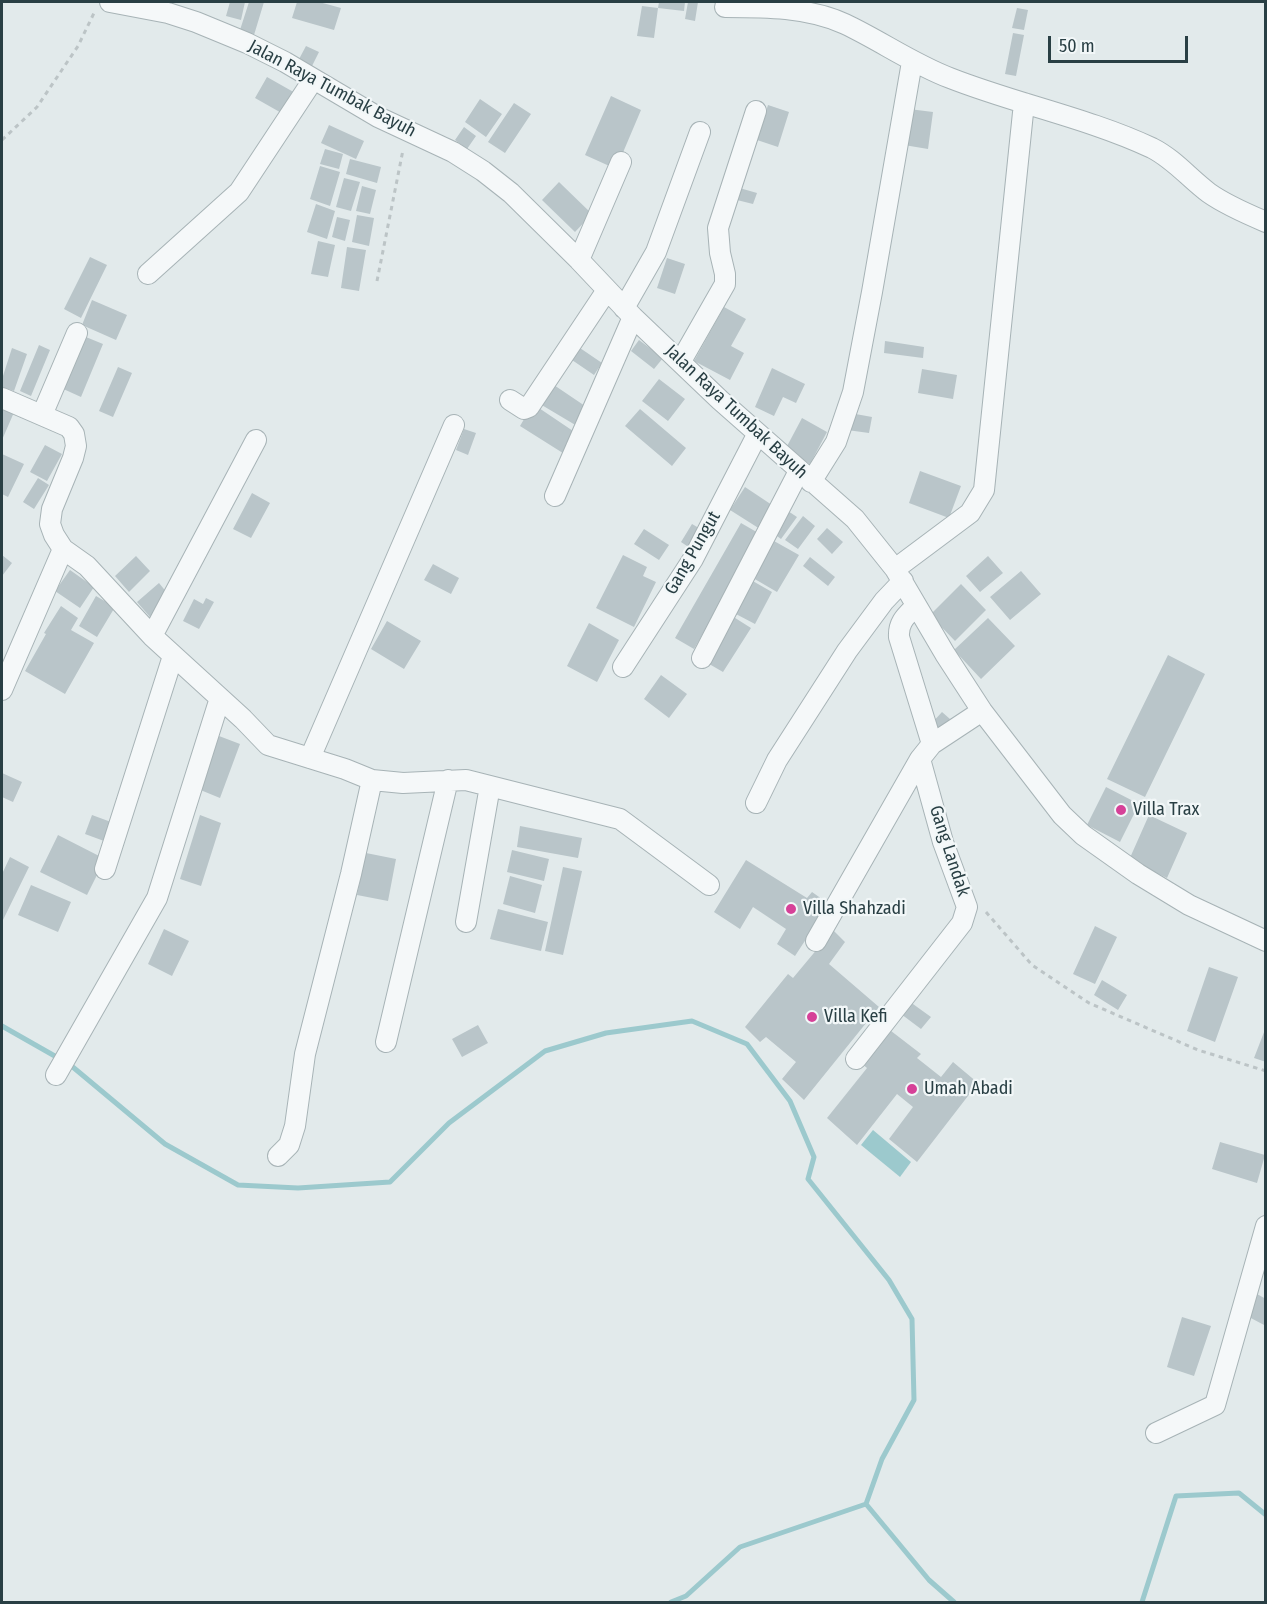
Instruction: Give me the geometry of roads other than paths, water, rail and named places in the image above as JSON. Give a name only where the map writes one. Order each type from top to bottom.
[{"type":"street","points":[[725,7],[760,4],[804,11],[843,23],[912,62],[951,78],[1104,129],[1154,149],[1174,162],[1209,193],[1266,222]]},
{"type":"street","name":"Jalan Raya Tumbak Bayuh","points":[[102,6],[168,13],[247,43],[285,62],[378,117],[453,152],[483,171],[519,200],[629,312],[757,435],[855,519],[899,575],[982,711],[1046,795],[1083,835],[1111,857],[1189,905],[1266,941]]},
{"type":"street","points":[[702,658],[805,476],[836,442],[853,392],[873,292],[912,62]]},
{"type":"street","points":[[148,274],[239,192],[313,80]]},
{"type":"street","points":[[756,803],[777,760],[899,575],[970,513],[984,490],[1024,103]]},
{"type":"street","points":[[681,361],[724,284],[725,274],[718,228],[756,111]]},
{"type":"street","points":[[555,496],[629,312],[656,252],[700,132]]},
{"type":"street","points":[[579,260],[621,162]]},
{"type":"street","points":[[510,400],[524,409],[529,407],[607,290]]},
{"type":"street","points":[[42,415],[77,333]]},
{"type":"street","points":[[2,398],[69,427],[74,434],[76,446],[73,458],[52,509],[50,524],[63,549],[87,566],[152,636],[268,745],[372,780],[403,783],[466,780],[620,819],[709,885]]},
{"type":"street","points":[[310,758],[454,425]]},
{"type":"street","name":"Gang Pungut","points":[[623,667],[693,559],[757,435]]},
{"type":"street","points":[[152,636],[256,440]]},
{"type":"street","points":[[2,690],[63,549]]},
{"type":"street","name":"Gang Landak","points":[[856,1059],[962,923],[967,908],[943,842],[926,752],[899,637],[898,627],[916,606]]},
{"type":"street","points":[[105,869],[173,656]]},
{"type":"street","points":[[56,1074],[157,898],[220,698]]},
{"type":"street","points":[[816,941],[926,752],[982,711]]},
{"type":"street","points":[[278,1156],[290,1145],[295,1126],[305,1054],[351,874],[372,780]]},
{"type":"street","points":[[386,1042],[448,780]]},
{"type":"street","points":[[466,922],[490,786]]},
{"type":"street","points":[[1155,1433],[1215,1405],[1266,1226]]},
{"type":"water","points":[[873,1130],[911,1162],[900,1177],[861,1145]]},
{"type":"waterway","points":[[68,1063],[165,1144],[238,1185],[298,1188],[390,1182],[449,1123],[545,1051],[606,1033],[692,1021],[747,1044],[790,1101],[814,1157],[808,1179],[889,1280],[912,1319],[914,1400],[882,1459],[866,1504],[929,1580],[954,1602]]},
{"type":"waterway","points":[[2,1026],[60,1059]]},
{"type":"waterway","points":[[1142,1602],[1176,1496],[1239,1493],[1266,1515]]},
{"type":"waterway","points":[[671,1602],[686,1596],[740,1547],[866,1504]]},
{"type":"place","name":"Villa Trax","points":[[1121,810]]},
{"type":"place","name":"Villa Shahzadi","points":[[791,909]]},
{"type":"place","name":"Villa Kefi","points":[[812,1017]]},
{"type":"place","name":"Umah Abadi","points":[[912,1089]]}]
